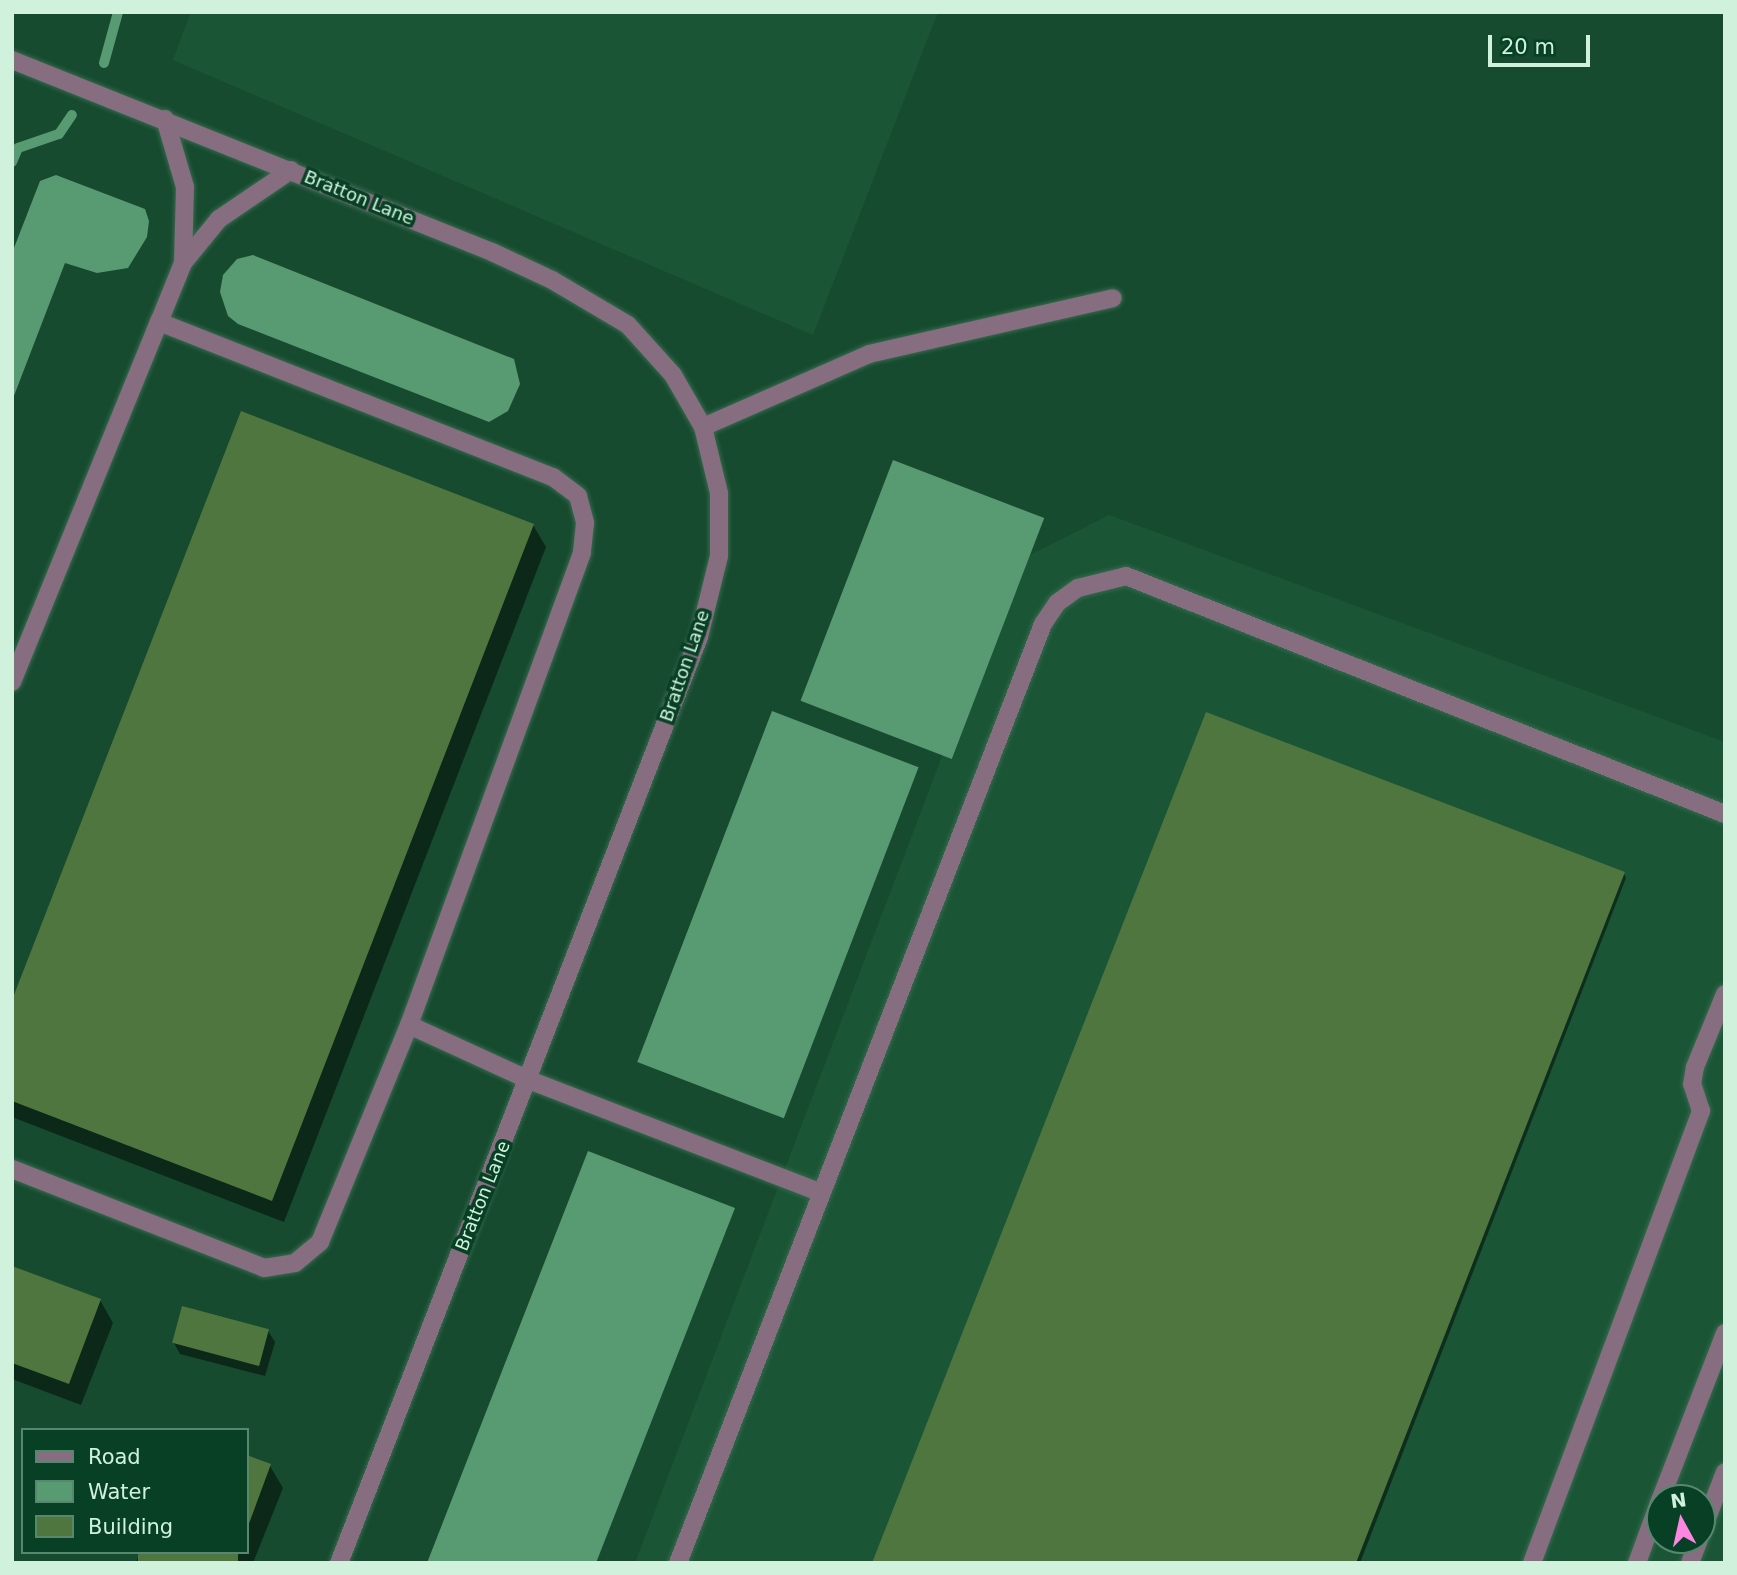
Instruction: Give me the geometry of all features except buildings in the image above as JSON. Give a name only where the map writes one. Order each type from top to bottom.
[{"type":"street","name":"Bratton Lane","points":[[12,60],[492,252],[552,280],[628,325],[673,375],[703,427],[719,493],[719,556],[699,637],[339,1563]]},
{"type":"street","points":[[165,119],[185,187],[183,263]]},
{"type":"street","points":[[12,682],[183,263],[219,219],[291,170]]},
{"type":"street","points":[[703,427],[869,354],[1113,298]]},
{"type":"street","points":[[12,1169],[264,1268],[295,1263],[320,1242],[409,1025],[582,552],[586,523],[578,496],[553,477],[159,322]]},
{"type":"street","points":[[678,1563],[1043,624],[1057,603],[1078,588],[1125,576],[1725,814]]},
{"type":"street","points":[[1532,1563],[1701,1111],[1692,1084],[1695,1067],[1725,994]]},
{"type":"street","points":[[409,1025],[529,1080],[820,1192]]},
{"type":"street","points":[[1666,1484],[1725,1333]]},
{"type":"street","points":[[1716,1495],[1725,1472]]},
{"type":"street","points":[[1637,1563],[1646,1538]]},
{"type":"shaded area","points":[[191,12],[938,12],[813,335],[173,60]]},
{"type":"shaded area","points":[[1109,515],[1725,742],[1725,1563],[635,1563],[1016,562]]},
{"type":"water","points":[[56,175],[145,209],[149,221],[147,237],[128,268],[97,273],[65,263],[12,401],[12,253],[40,181]]},
{"type":"water","points":[[253,255],[514,359],[520,384],[508,411],[489,422],[238,324],[228,316],[220,292],[223,275],[237,259]]},
{"type":"water","points":[[893,460],[1044,518],[952,759],[801,701]]},
{"type":"water","points":[[772,711],[919,767],[784,1118],[637,1062]]},
{"type":"water","points":[[588,1151],[735,1208],[596,1563],[427,1563]]},
{"type":"waterway","points":[[104,63],[118,12]]},
{"type":"waterway","points":[[12,162],[18,148],[59,134],[72,115]]}]
